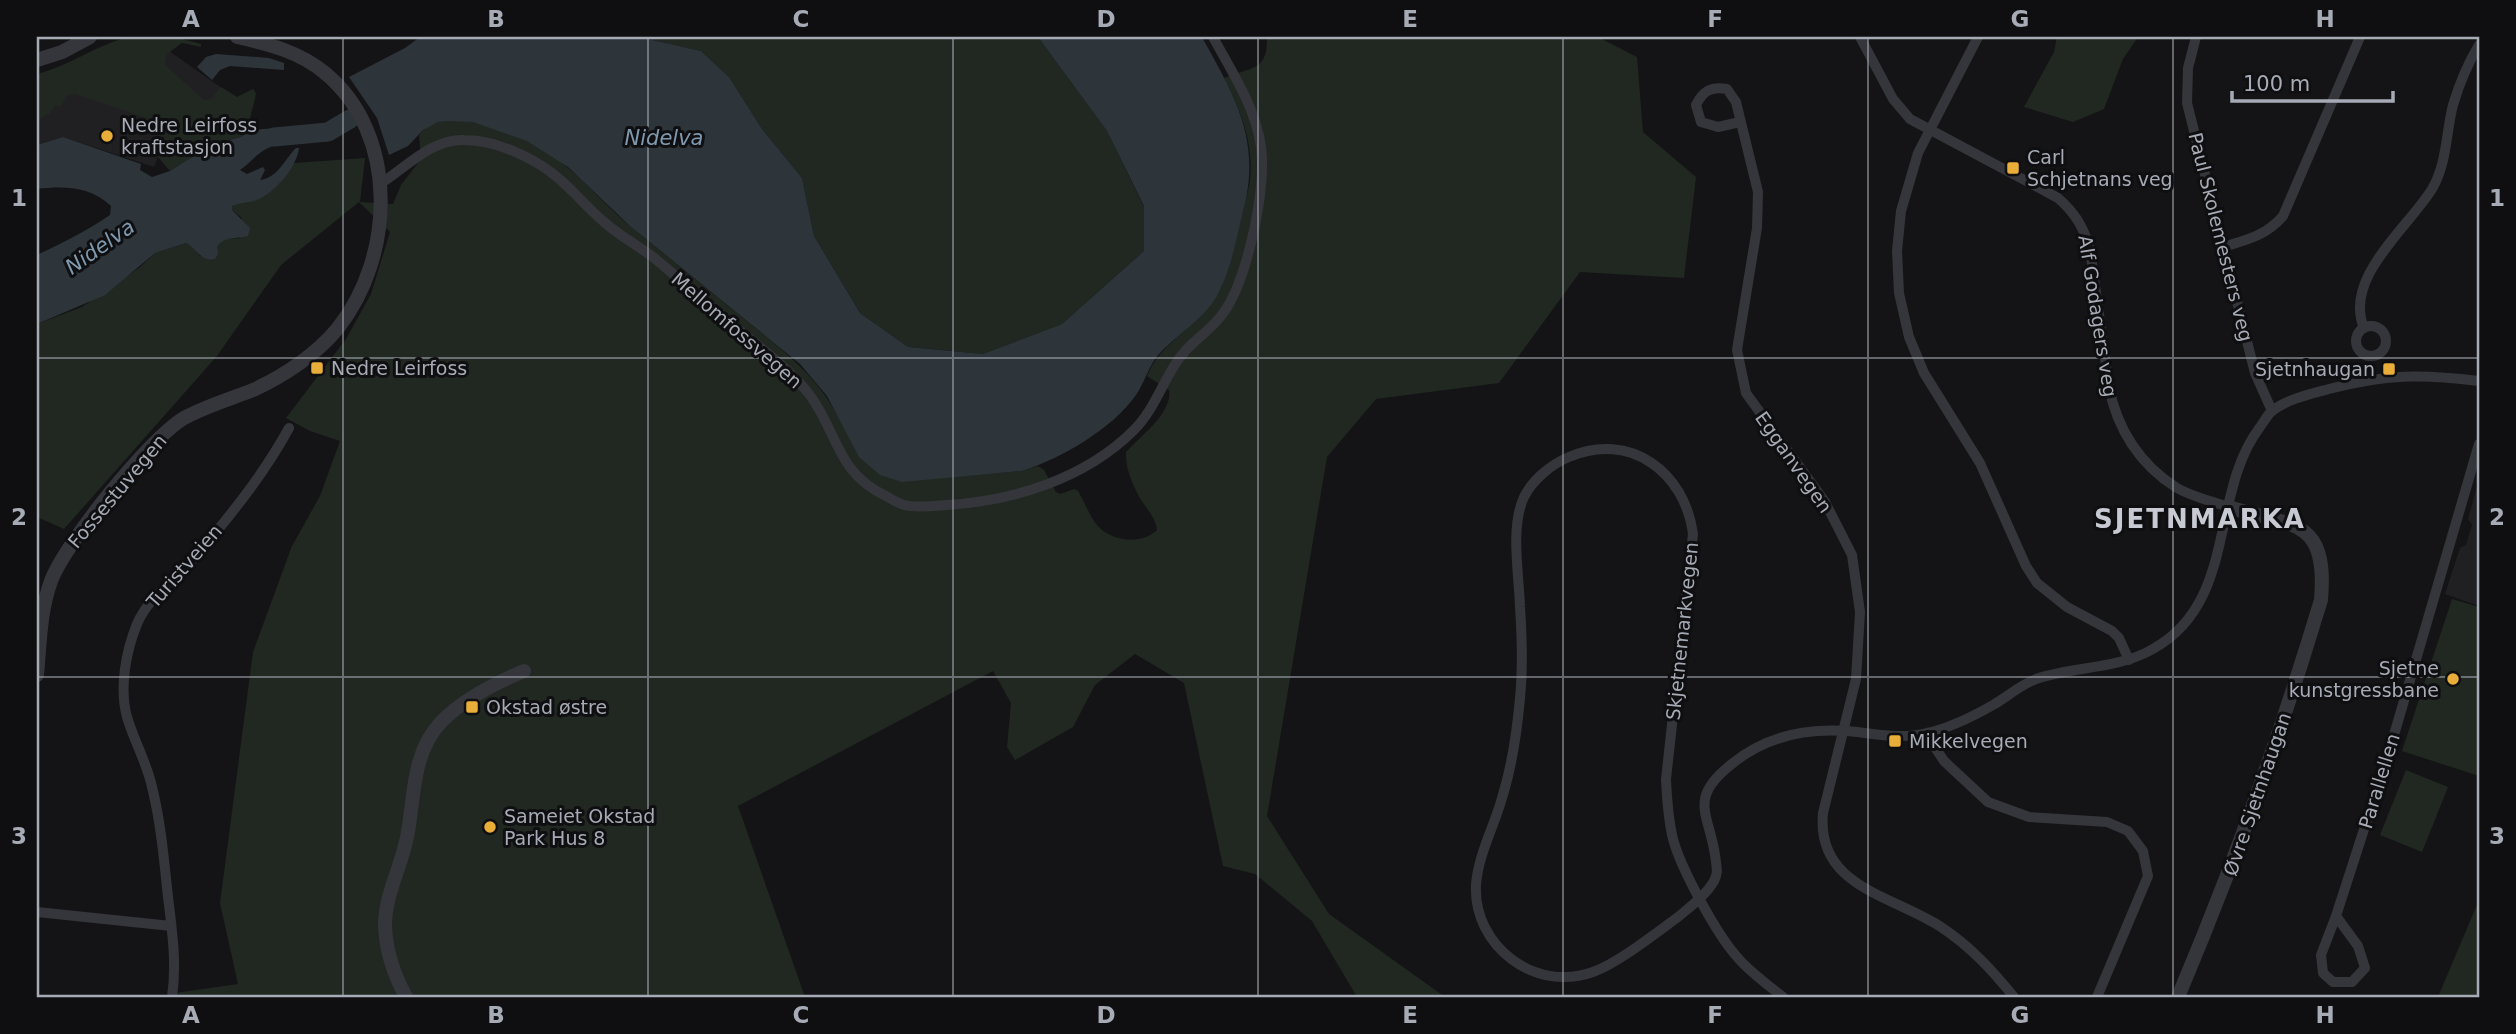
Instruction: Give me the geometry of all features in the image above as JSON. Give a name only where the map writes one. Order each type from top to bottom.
[{"type":"street","points":[[37,60],[62,52],[90,37]]},
{"type":"street","name":"Fossestuvegen","points":[[37,675],[45,603],[57,566],[75,538],[148,450],[184,419],[255,389],[295,366],[326,341],[339,326],[365,282],[373,259],[380,184],[376,157],[362,118],[335,81],[298,56],[271,45],[237,37]]},
{"type":"street","name":"Mellomfossvegen","points":[[380,184],[426,150],[450,141],[490,143],[538,164],[569,187],[604,223],[652,256],[790,373],[812,398],[847,466],[868,488],[903,505],[972,503],[1013,496],[1090,464],[1115,447],[1137,427],[1156,402],[1179,358],[1222,316],[1236,292],[1260,196],[1262,160],[1254,114],[1213,37]]},
{"type":"street","name":"Alf Godagers veg","points":[[1860,37],[1893,99],[1910,119],[2058,198],[2072,210],[2084,228],[2090,249],[2112,406],[2136,452],[2177,488],[2193,496],[2298,527],[2310,534],[2317,545]]},
{"type":"street","points":[[1978,37],[1929,129],[1909,178],[1899,224],[1897,251],[1899,293],[1909,337],[1924,373],[1980,463],[2036,583],[2067,607],[2112,631],[2119,638],[2129,660]]},
{"type":"street","name":"Paul Skolemesters veg","points":[[2196,37],[2188,68],[2187,103],[2255,373],[2272,411]]},
{"type":"street","points":[[2224,247],[2257,237],[2275,226],[2283,216],[2360,37]]},
{"type":"street","points":[[2364,328],[2358,305],[2362,287],[2376,262],[2434,185],[2441,166],[2454,105],[2479,45]]},
{"type":"street","name":"Egganvegen","points":[[1740,122],[1718,127],[1701,122],[1696,105],[1701,94],[1715,87],[1727,89],[1736,102],[1758,192],[1758,216],[1737,349],[1746,393],[1825,502],[1852,555],[1860,612],[1856,679],[1823,813],[1823,838],[1833,863],[1843,875],[1958,939],[1982,959],[2014,997]]},
{"type":"street","points":[[1700,898],[1714,881],[1717,870],[1704,812],[1704,798],[1708,786],[1753,749],[1777,738],[1824,729],[1896,737],[1926,734],[1971,717],[2038,678],[2107,666],[2153,649],[2183,625],[2199,604],[2216,567],[2228,507],[2245,451],[2272,411],[2302,396],[2382,378],[2404,375],[2437,376],[2479,381]]},
{"type":"street","name":"Turistveien","points":[[172,997],[173,953],[163,849],[152,786],[126,714],[124,688],[131,641],[138,620],[149,605],[195,557],[227,517],[272,458],[289,428]]},
{"type":"street","name":"Parallellen","points":[[2336,916],[2358,946],[2365,968],[2353,982],[2333,982],[2323,974],[2321,955],[2389,752],[2479,444]]},
{"type":"street","name":"Skjetnemarkvegen","points":[[1700,898],[1675,919],[1610,964],[1572,977],[1545,975],[1525,969],[1508,958],[1487,933],[1478,912],[1476,886],[1479,867],[1503,796],[1518,724],[1522,676],[1516,544],[1524,497],[1547,470],[1577,454],[1613,449],[1632,453],[1651,462],[1675,482],[1691,516],[1693,534],[1690,574],[1666,779],[1668,817],[1682,866],[1724,940],[1738,958],[1783,997]]},
{"type":"street","name":"Øvre Sjetnhaugan","points":[[2178,997],[2234,862],[2303,659],[2321,600],[2323,577],[2317,545]]},
{"type":"street","points":[[406,997],[396,979],[387,946],[385,923],[391,887],[407,840],[415,773],[421,755],[441,721],[485,689],[524,671]]},
{"type":"street","points":[[1926,734],[1944,761],[1988,802],[2029,817],[2107,822],[2128,831],[2143,852],[2148,876],[2097,997]]},
{"type":"street","points":[[37,912],[171,926]]},
{"type":"shaded area","points":[[129,37],[175,37],[201,44],[201,47],[182,43],[167,54],[165,65],[204,100],[211,99],[221,87],[237,97],[253,89],[256,93],[251,130],[241,137],[211,145],[170,171],[158,157],[165,137],[146,132],[148,125],[144,124],[147,118],[75,94],[67,96],[60,107],[55,105],[50,113],[37,121],[37,74]]},
{"type":"shaded area","points":[[639,37],[1038,37],[1107,131],[1144,207],[1144,251],[1062,324],[983,354],[908,347],[860,313],[814,236],[802,178],[762,129],[729,77],[701,51]]},
{"type":"shaded area","points":[[1267,37],[1598,37],[1637,57],[1643,132],[1696,177],[1684,278],[1580,272],[1499,383],[1376,399],[1327,457],[1267,816],[1329,914],[1445,997],[1357,997],[1312,921],[1255,874],[1223,866],[1184,683],[1135,654],[1095,685],[1073,727],[1015,760],[1007,747],[1011,703],[993,671],[738,806],[805,997],[173,997],[175,993],[238,984],[220,903],[253,652],[292,546],[320,496],[340,441],[310,431],[286,418],[346,339],[371,294],[390,232],[359,202],[281,265],[217,356],[64,529],[37,517],[37,324],[82,307],[139,268],[155,253],[186,243],[193,246],[200,256],[226,239],[240,238],[242,218],[232,210],[232,206],[286,174],[294,163],[365,158],[360,202],[393,204],[401,185],[421,159],[419,135],[430,125],[445,121],[479,123],[530,142],[566,166],[630,226],[789,357],[811,378],[837,415],[963,476],[1022,471],[1038,466],[1044,470],[1056,492],[1060,494],[1074,489],[1078,491],[1101,529],[1122,539],[1144,538],[1157,530],[1153,518],[1132,483],[1126,452],[1161,416],[1169,399],[1169,390],[1147,376],[1153,364],[1209,306],[1223,283],[1251,172],[1246,130],[1224,78],[1256,67],[1264,57]]},
{"type":"shaded area","points":[[2057,37],[2138,37],[2123,59],[2104,109],[2073,122],[2024,107],[2054,52]]},
{"type":"shaded area","points":[[161,49],[169,51],[223,89],[166,137],[154,167],[63,137],[37,145],[37,79]]},
{"type":"shaded area","points":[[2479,479],[2479,606],[2445,594],[2460,548],[2466,545],[2472,525],[2468,519]]},
{"type":"shaded area","name":"Sjetne kunstgressbane","points":[[2452,599],[2479,607],[2479,776],[2402,751]]},
{"type":"shaded area","points":[[2406,770],[2448,787],[2422,852],[2380,835]]},
{"type":"shaded area","points":[[2479,900],[2479,997],[2438,997]]},
{"type":"water","name":"Nidelva","points":[[420,37],[639,37],[701,51],[729,77],[762,129],[802,178],[814,236],[860,313],[908,347],[983,354],[1062,324],[1144,251],[1144,206],[1107,131],[1038,37],[1202,37],[1233,95],[1246,134],[1249,176],[1246,199],[1228,270],[1214,301],[1156,357],[1136,395],[1100,431],[1069,450],[1022,471],[902,482],[880,475],[859,457],[827,396],[800,364],[630,226],[568,167],[527,141],[473,122],[438,122],[423,130],[408,146],[389,155],[377,118],[349,77],[405,48]]},
{"type":"water","points":[[216,54],[269,58],[284,63],[284,70],[230,66],[220,70],[212,80],[197,67],[206,57]]},
{"type":"water","name":"Nidelva","points":[[291,127],[299,133],[287,142],[264,150],[240,170],[247,174],[263,167],[265,170],[260,180],[266,179],[299,148],[285,178],[272,190],[259,199],[232,206],[232,210],[250,228],[248,236],[220,243],[215,259],[202,257],[186,243],[155,253],[105,295],[37,324],[37,255],[101,221],[110,215],[111,206],[85,191],[37,189],[37,145],[63,137],[141,164],[140,170],[152,177],[170,171],[211,145],[241,137],[251,130]]},
{"type":"waterway","name":"Nidelva","points":[[274,137],[328,132],[350,119]]},
{"type":"place","name":"Nedre Leirfoss kraftstasjon","points":[[107,136]]},
{"type":"place","name":"Carl Schjetnans veg","points":[[2013,168]]},
{"type":"place","name":"Nedre Leirfoss","points":[[317,368]]},
{"type":"place","name":"Sjetnhaugan","points":[[2389,369]]},
{"type":"place","name":"Sjetne kunstgressbane","points":[[2453,679]]},
{"type":"place","name":"Okstad østre","points":[[472,707]]},
{"type":"place","name":"Mikkelvegen","points":[[1895,741]]},
{"type":"place","name":"Sameiet Okstad Park Hus 8","points":[[490,827]]},
{"type":"district","name":"SJETNMARKA","points":[[2200,519]]}]
